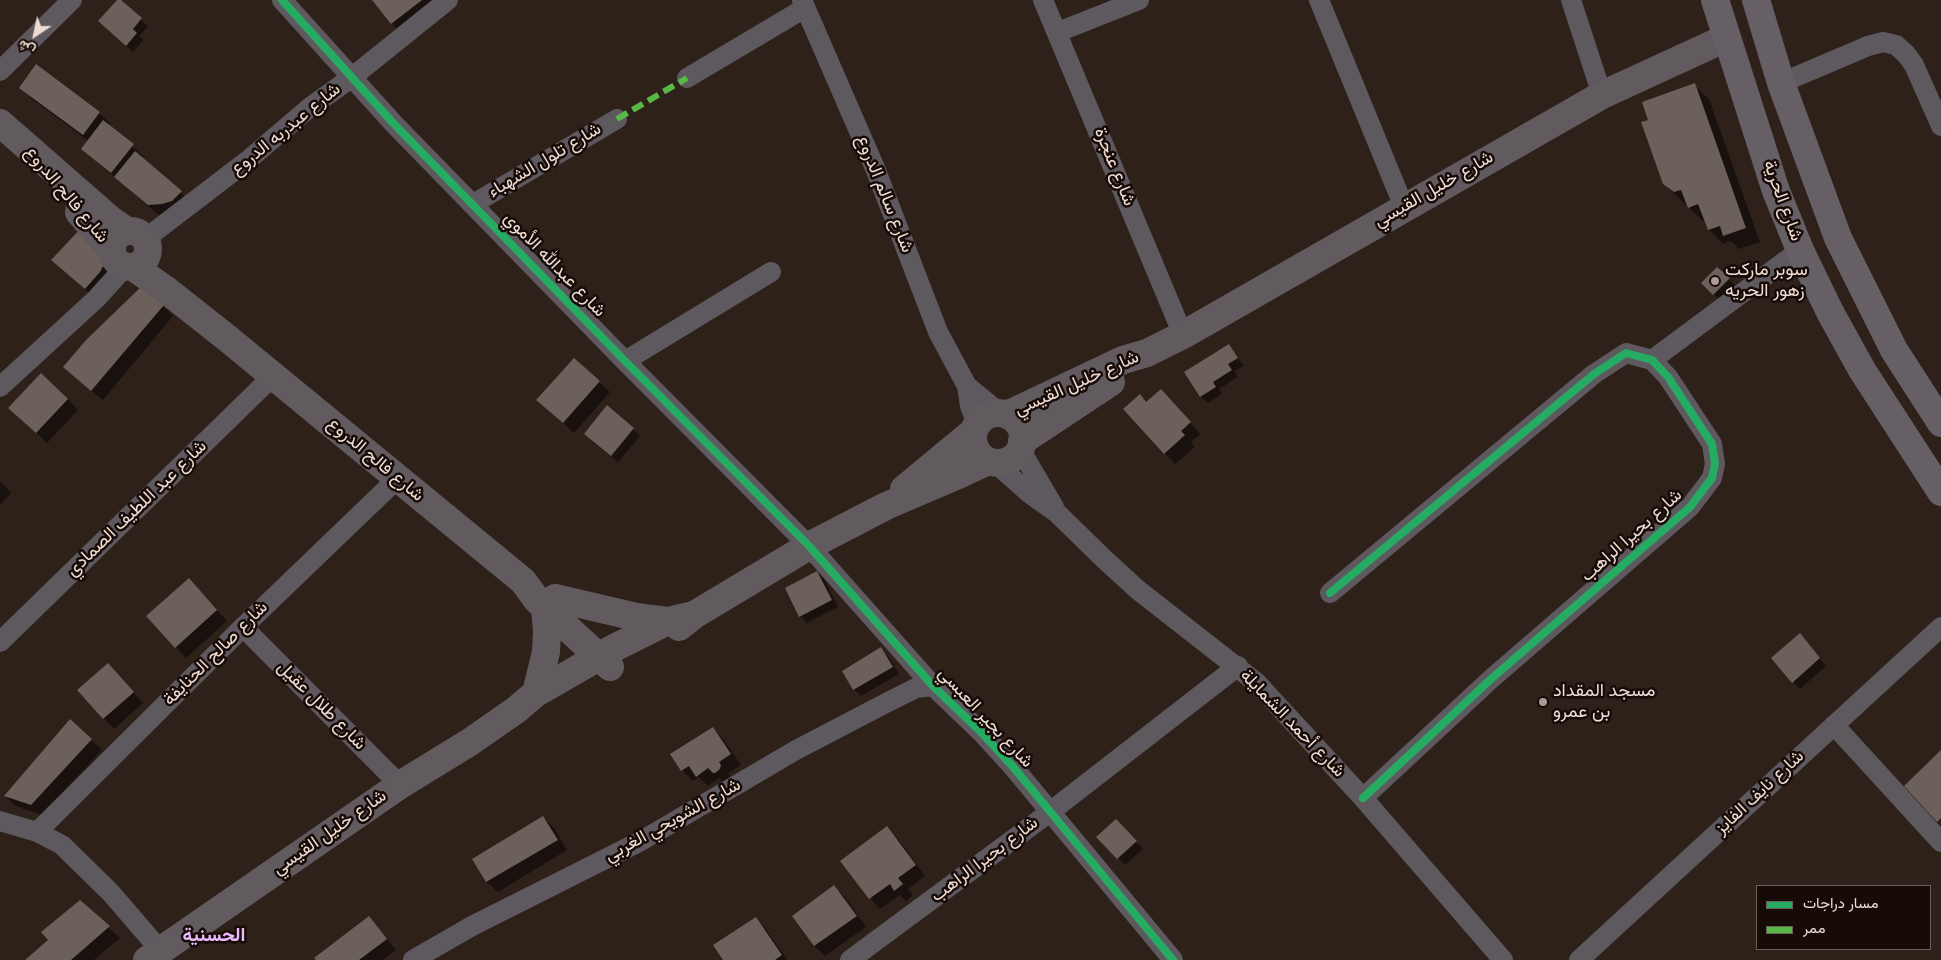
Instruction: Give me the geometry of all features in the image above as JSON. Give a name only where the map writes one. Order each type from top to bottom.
[{"type":"highway","name":"شارع الحرية","points":[[1715,0],[1776,191],[1800,250],[1830,312],[1862,370],[1941,492]]},
{"type":"highway","points":[[1756,0],[1781,83],[1838,238],[1894,350],[1938,410]]},
{"type":"street","points":[[0,71],[72,0]]},
{"type":"street","name":"شارع عبدالله الأموي","points":[[282,0],[394,124],[809,546]]},
{"type":"street","name":"شارع عبدربه الدروع","points":[[0,387],[70,321],[129,252],[247,162],[309,108],[351,78],[448,0]]},
{"type":"street","name":"شارع عنجرة","points":[[1043,0],[1058,32],[1183,335]]},
{"type":"street","points":[[1058,32],[1140,0]]},
{"type":"street","points":[[1319,0],[1404,207]]},
{"type":"street","points":[[1571,0],[1602,94]]},
{"type":"street","points":[[687,78],[804,4]]},
{"type":"street","name":"شارع سالم الدروع","points":[[804,4],[875,168],[938,332],[967,386],[970,406],[989,421]]},
{"type":"street","name":"شارع خليل القيسي","points":[[886,506],[989,421],[1123,360],[1147,353],[1183,335],[1602,94],[1726,38]]},
{"type":"street","points":[[1781,83],[1868,46],[1883,42],[1896,45],[1914,65],[1941,126]]},
{"type":"street","name":"شارع تلول الشهباء","points":[[473,204],[617,119]]},
{"type":"street","name":"شارع فالح الدروع","points":[[0,123],[165,289],[550,603],[613,657]]},
{"type":"street","points":[[1330,593],[1600,369],[1626,353],[1652,360],[1800,250]]},
{"type":"street","points":[[625,361],[770,272]]},
{"type":"street","name":"شارع خليل القيسي","points":[[1021,445],[1128,371],[1147,353]]},
{"type":"street","name":"شارع بحيرا الراهب","points":[[1363,798],[1491,679],[1674,522],[1690,507],[1712,478],[1715,464],[1712,444],[1673,384],[1652,360]]},
{"type":"street","name":"شارع عبد اللطيف الصمادي","points":[[0,642],[273,376]]},
{"type":"street","points":[[1013,418],[1020,428],[1021,445],[1010,460],[991,462],[976,451],[973,444],[989,421],[1013,418]]},
{"type":"street","name":"شارع أحمد الشمايلة","points":[[1021,445],[1057,513]]},
{"type":"street","name":"شارع خليل القيسي","points":[[153,955],[400,785],[470,742],[516,710],[536,693],[675,630],[694,615],[809,546],[886,506],[991,462]]},
{"type":"street","name":"شارع أحمد الشمايلة","points":[[991,462],[1057,513],[1138,590],[1238,666],[1257,683],[1363,798],[1503,960]]},
{"type":"street","name":"شارع صالح الحنايفة","points":[[36,832],[243,627],[397,479]]},
{"type":"street","name":"شارع بجير العبسي","points":[[809,546],[933,686],[982,733],[1173,960]]},
{"type":"street","points":[[536,693],[546,652],[550,603],[668,621]]},
{"type":"street","name":"شارع خليل القيسي","points":[[516,710],[544,700],[668,621],[694,615]]},
{"type":"street","name":"شارع نايف الفايز","points":[[1579,960],[1941,626]]},
{"type":"street","name":"شارع طلال عقيل","points":[[243,627],[400,785]]},
{"type":"street","name":"شارع بحيرا الراهب","points":[[850,960],[1050,812],[1238,666]]},
{"type":"street","name":"شارع الشويحي الغربي","points":[[413,960],[472,926],[641,841],[796,750],[916,688],[933,686]]},
{"type":"street","points":[[1834,725],[1941,842]]},
{"type":"street","points":[[0,821],[36,832],[62,845],[111,893],[153,955]]},
{"type":"building","points":[[117,0],[121,0],[142,18],[133,29],[137,33],[126,46],[98,21]]},
{"type":"building","points":[[372,0],[422,0],[391,24]]},
{"type":"building","points":[[36,64],[100,112],[83,135],[19,88]]},
{"type":"building","points":[[1695,83],[1746,228],[1723,236],[1720,226],[1708,230],[1698,204],[1688,208],[1681,190],[1674,192],[1663,184],[1641,122],[1648,120],[1642,102]]},
{"type":"building","points":[[103,120],[134,144],[111,173],[81,149]]},
{"type":"building","points":[[135,151],[182,191],[172,201],[148,205],[114,177]]},
{"type":"building","points":[[84,225],[105,254],[105,262],[100,272],[85,289],[51,260]]},
{"type":"building","name":"سوبر ماركت زهور الحريه","points":[[1717,267],[1730,278],[1713,295],[1701,283]]},
{"type":"building","points":[[142,286],[164,305],[91,391],[63,367],[86,340]]},
{"type":"building","points":[[1229,344],[1238,358],[1228,364],[1232,370],[1213,382],[1216,387],[1200,397],[1184,372]]},
{"type":"building","points":[[574,358],[600,381],[563,423],[536,400]]},
{"type":"building","points":[[41,373],[68,399],[36,433],[8,408]]},
{"type":"building","points":[[1161,389],[1191,422],[1181,431],[1185,435],[1164,454],[1123,409],[1140,394],[1146,402]]},
{"type":"building","points":[[607,405],[634,428],[611,456],[584,434]]},
{"type":"building","points":[[817,571],[832,600],[799,617],[785,588]]},
{"type":"building","points":[[189,578],[217,610],[175,648],[146,616]]},
{"type":"building","points":[[1800,633],[1820,658],[1792,683],[1771,658]]},
{"type":"building","points":[[881,647],[893,667],[853,690],[842,671]]},
{"type":"building","points":[[108,663],[134,692],[103,719],[77,690]]},
{"type":"building","points":[[70,719],[92,739],[31,805],[4,796]]},
{"type":"building","points":[[713,727],[731,754],[719,762],[721,765],[720,769],[715,773],[708,768],[696,777],[689,766],[681,771],[670,754]]},
{"type":"building","points":[[1941,750],[1941,818],[1937,822],[1904,786]]},
{"type":"building","points":[[543,816],[558,840],[486,882],[472,859]]},
{"type":"building","points":[[1116,819],[1137,841],[1117,859],[1096,837]]},
{"type":"building","points":[[887,826],[916,865],[898,878],[903,884],[894,891],[890,884],[869,899],[840,861]]},
{"type":"building","points":[[834,885],[857,916],[814,946],[792,916]]},
{"type":"building","points":[[80,900],[110,926],[71,960],[25,960],[48,940],[41,932]]},
{"type":"building","points":[[369,916],[387,939],[359,960],[316,960],[314,958]]},
{"type":"building","points":[[756,917],[782,955],[775,960],[723,960],[713,945]]},
{"type":"marked path","points":[[617,119],[687,78]]},
{"type":"cycle path","points":[[282,0],[394,124],[809,546],[933,686],[982,733],[1014,768],[1173,960]]},
{"type":"cycle path","points":[[1330,593],[1594,374],[1626,353],[1652,360],[1668,377],[1712,444],[1715,464],[1712,478],[1690,507],[1491,679],[1363,798]]},
{"type":"place","name":"سوبر ماركت زهور الحريه","points":[[1715,281]]},
{"type":"place","name":"مسجد المقداد بن عمرو","points":[[1543,702]]},
{"type":"district","name":"الحسنية","points":[[214,936]]}]
